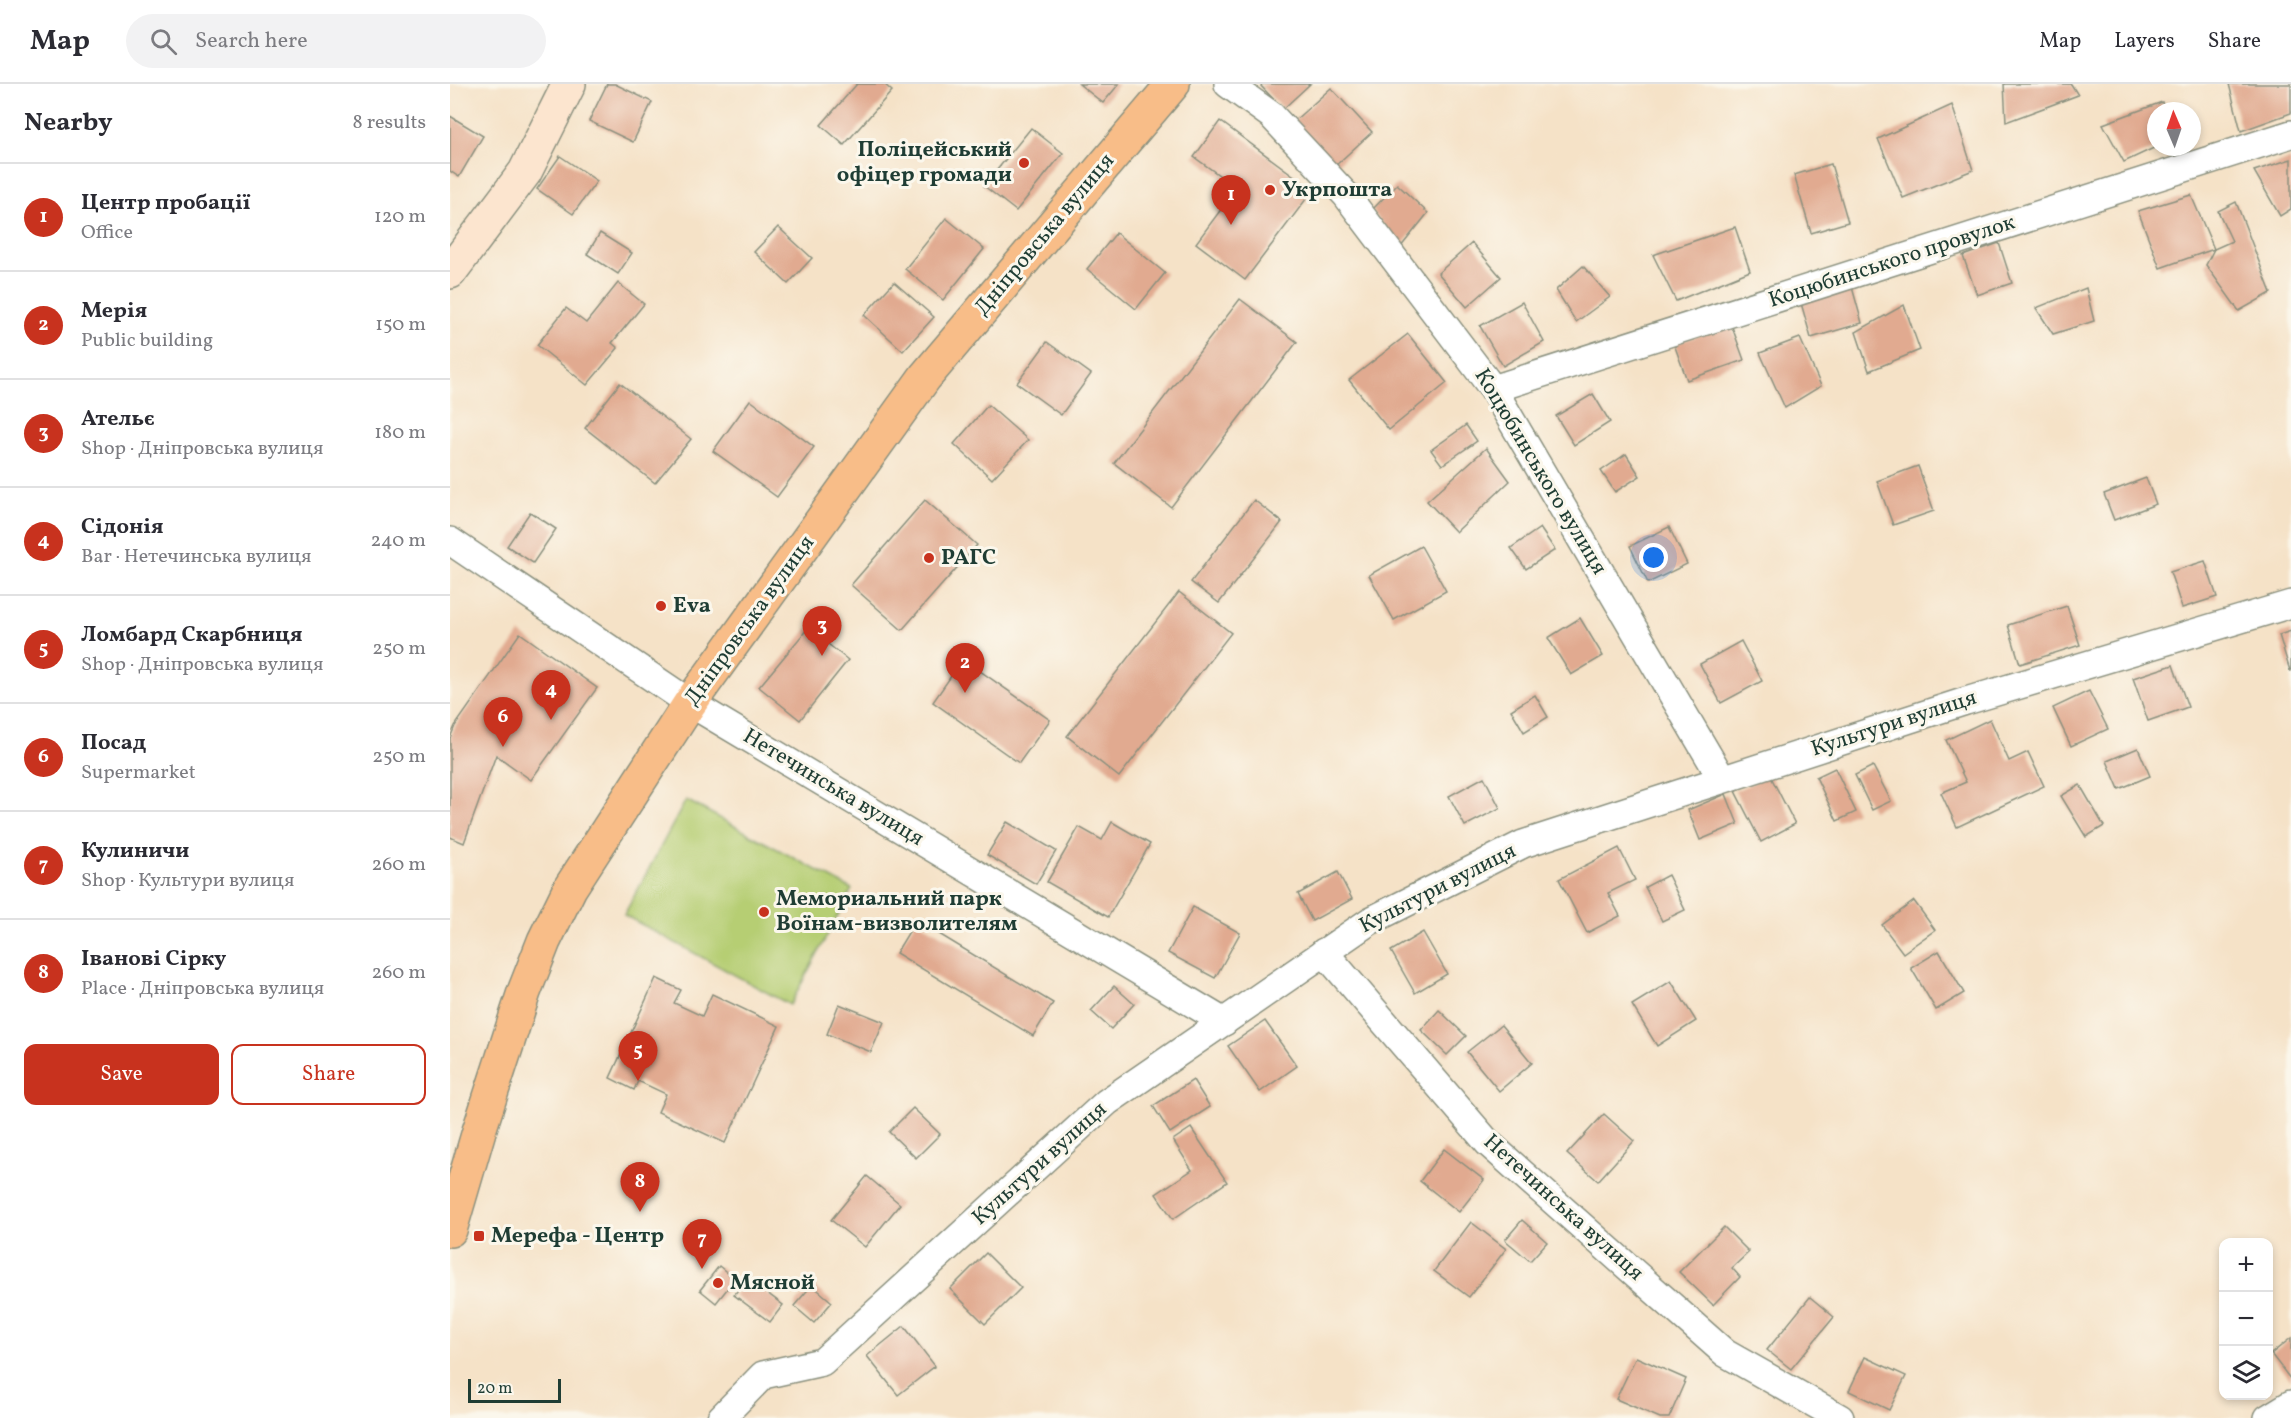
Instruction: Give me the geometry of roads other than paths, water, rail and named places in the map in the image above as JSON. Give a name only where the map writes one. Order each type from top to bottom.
[{"type":"highway","name":"Дніпровська вулиця","points":[[450,1230],[524,992],[544,941],[570,888],[690,703],[925,377],[1173,84]]},
{"type":"street","points":[[450,272],[525,172],[569,84]]},
{"type":"street","name":"Коцюбинського вулиця","points":[[1228,84],[1271,115],[1346,195],[1494,389],[1722,779]]},
{"type":"street","name":"Коцюбинського провулок","points":[[1494,389],[2291,134]]},
{"type":"street","name":"Нетечинська вулиця","points":[[450,541],[690,703],[1224,1022]]},
{"type":"street","name":"Культури вулиця","points":[[721,1418],[763,1375],[822,1362],[1107,1102],[1370,921],[1523,844],[1966,701],[2291,604]]},
{"type":"street","name":"Нетечинська вулиця","points":[[1324,952],[1488,1143],[1725,1353],[1840,1418]]},
{"type":"street","points":[[2268,1418],[2291,1404]]},
{"type":"place","name":"Поліцейський офіцер громади","points":[[1024,163]]},
{"type":"place","name":"Укрпошта","points":[[1270,190]]},
{"type":"place","name":"Центр пробації","points":[[1231,225]]},
{"type":"place","name":"РАГС","points":[[929,558]]},
{"type":"place","name":"Eva","points":[[661,606]]},
{"type":"place","name":"Ательє","points":[[822,656]]},
{"type":"place","name":"Мерія","points":[[965,693]]},
{"type":"place","name":"Сідонія","points":[[551,720]]},
{"type":"place","name":"Посад","points":[[503,747]]},
{"type":"place","name":"Мемориальний парк Воїнам-визволителям","points":[[764,912]]},
{"type":"place","name":"Ломбард Скарбниця","points":[[638,1081]]},
{"type":"place","name":"Іванові Сірку","points":[[640,1212]]},
{"type":"place","name":"Мерефа - Центр","points":[[479,1236]]},
{"type":"place","name":"Кулиничи","points":[[702,1269]]},
{"type":"place","name":"Мясной","points":[[718,1283]]}]
